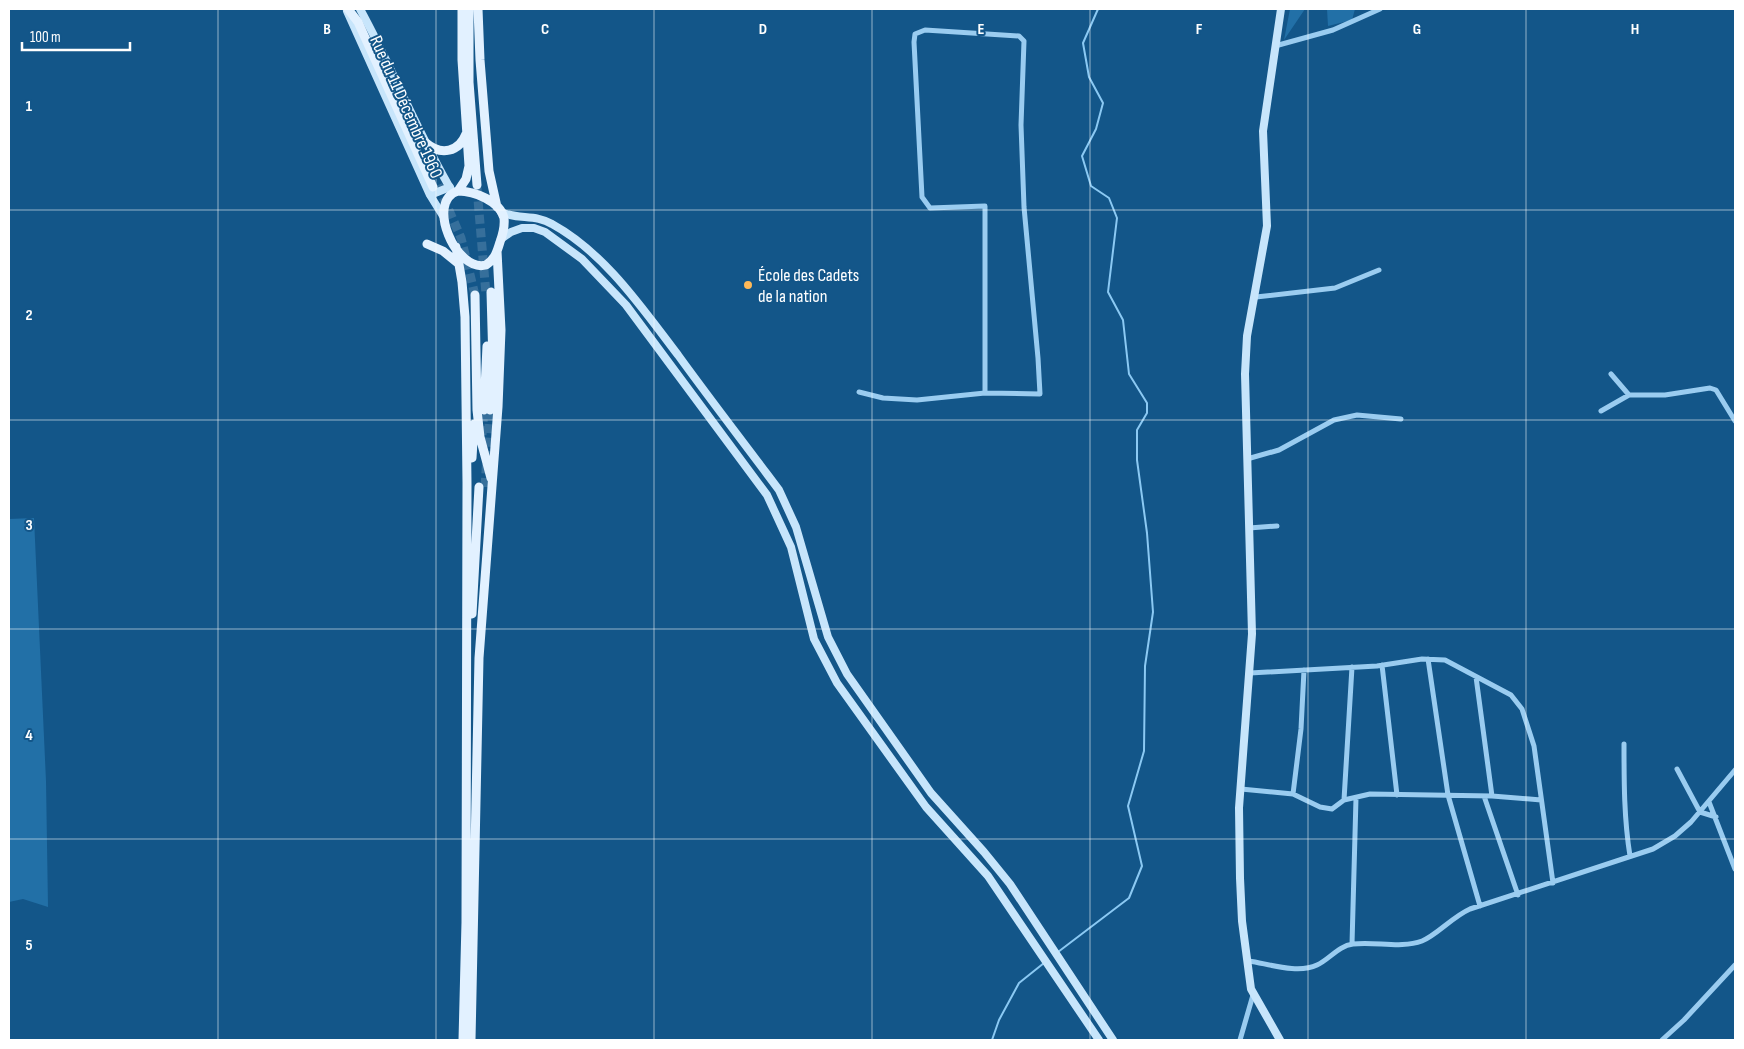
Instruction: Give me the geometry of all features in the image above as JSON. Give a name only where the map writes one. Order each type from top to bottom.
[{"type":"main road","points":[[347,9],[358,22],[433,189]]},
{"type":"main road","points":[[358,9],[433,189]]},
{"type":"main road","points":[[462,9],[462,60],[469,166],[466,180],[454,190],[446,202],[443,216],[456,247],[465,261],[477,266],[486,265],[491,262],[498,251]]},
{"type":"main road","points":[[470,9],[479,185]]},
{"type":"main road","points":[[466,664],[470,643],[501,330],[498,251],[504,224],[489,171],[478,9]]},
{"type":"main road","points":[[426,143],[438,151],[449,151],[462,142],[466,131]]},
{"type":"main road","points":[[454,190],[473,193],[499,210]]},
{"type":"main road","points":[[427,244],[443,251],[459,264]]},
{"type":"main road","points":[[456,247],[465,317],[467,483],[466,922],[463,1040]]},
{"type":"main road","points":[[487,410],[493,363],[488,293]]},
{"type":"main road","points":[[467,483],[474,425],[473,295],[478,416],[486,487],[479,658],[471,1040]]},
{"type":"street","name":"Rue du 11 Décembre 1960","points":[[358,9],[385,54],[426,143],[454,190]]},
{"type":"street","points":[[1280,1040],[1253,995],[1250,983],[1242,921],[1240,878],[1241,790],[1252,634],[1245,374],[1247,336],[1256,297],[1267,226],[1263,131],[1281,9]]},
{"type":"street","points":[[1275,46],[1333,30],[1380,9]]},
{"type":"street","points":[[859,392],[883,398],[917,400],[985,392],[1040,394],[1024,207],[1021,125],[1024,41],[1019,36],[925,30],[915,34],[914,42],[922,197],[930,208],[985,206],[985,392]]},
{"type":"street","points":[[433,189],[454,190]]},
{"type":"street","name":"Rue du 11 Décembre 1960","points":[[433,189],[443,216]]},
{"type":"street","points":[[499,210],[508,215],[538,217],[551,223],[582,245],[599,261],[634,297],[779,490],[796,527],[817,606],[838,659],[937,801],[984,852],[1010,884],[1113,1040]]},
{"type":"street","points":[[501,239],[511,232],[522,228],[534,228],[545,232],[582,258],[626,305],[767,495],[785,531],[821,655],[837,683],[926,807],[993,883],[1099,1040]]},
{"type":"street","points":[[1256,297],[1334,288],[1379,270]]},
{"type":"street","points":[[1611,374],[1629,394]]},
{"type":"street","points":[[1601,411],[1629,394],[1665,396],[1710,388],[1716,390],[1735,422]]},
{"type":"street","points":[[1247,459],[1279,450],[1334,420],[1357,415],[1401,419]]},
{"type":"street","points":[[1249,528],[1277,526]]},
{"type":"street","points":[[1250,673],[1382,665],[1428,659],[1445,660],[1511,695],[1522,708],[1534,746],[1553,883]]},
{"type":"street","points":[[1428,659],[1448,796],[1480,906]]},
{"type":"street","points":[[1382,665],[1397,795]]},
{"type":"street","points":[[1344,800],[1352,667]]},
{"type":"street","points":[[1293,794],[1302,729],[1304,670]]},
{"type":"street","points":[[1476,677],[1492,796]]},
{"type":"street","points":[[1624,744],[1625,811],[1630,856]]},
{"type":"street","points":[[1677,769],[1700,812],[1716,817]]},
{"type":"street","points":[[1249,965],[1305,968],[1317,965],[1339,949],[1352,944],[1402,944],[1423,940],[1455,916],[1653,848],[1675,836],[1700,812],[1735,770]]},
{"type":"street","points":[[1241,790],[1293,794],[1320,807],[1332,809],[1344,800],[1370,794],[1492,796],[1541,800]]},
{"type":"street","points":[[1484,796],[1518,895]]},
{"type":"street","points":[[1352,944],[1356,798]]},
{"type":"street","points":[[1709,802],[1735,869]]},
{"type":"street","points":[[1662,1040],[1735,964]]},
{"type":"street","points":[[1240,1040],[1253,995]]},
{"type":"shaded area","points":[[1290,9],[1305,9],[1284,40]]},
{"type":"shaded area","points":[[1327,9],[1355,9],[1352,20],[1328,26]]},
{"type":"shaded area","points":[[34,518],[46,781],[48,907],[23,899],[9,902],[9,519]]},
{"type":"waterway","points":[[1058,952],[1129,898],[1142,866],[1128,806],[1144,751],[1145,666],[1153,612],[1147,533],[1137,460],[1137,430],[1147,413],[1147,403],[1129,374],[1123,320],[1108,292],[1117,218],[1109,198],[1091,186],[1082,156],[1096,129],[1103,103],[1089,77],[1083,43],[1098,9]]},
{"type":"waterway","points":[[992,1040],[999,1020],[1019,983],[1044,963]]},
{"type":"tunnel","points":[[438,185],[461,238],[475,295]]},
{"type":"tunnel","points":[[477,188],[486,294]]},
{"type":"tunnel","points":[[482,435],[484,410]]},
{"type":"tunnel","points":[[485,487],[490,410]]},
{"type":"place","name":"École des Cadets de la nation","points":[[748,285]]}]
